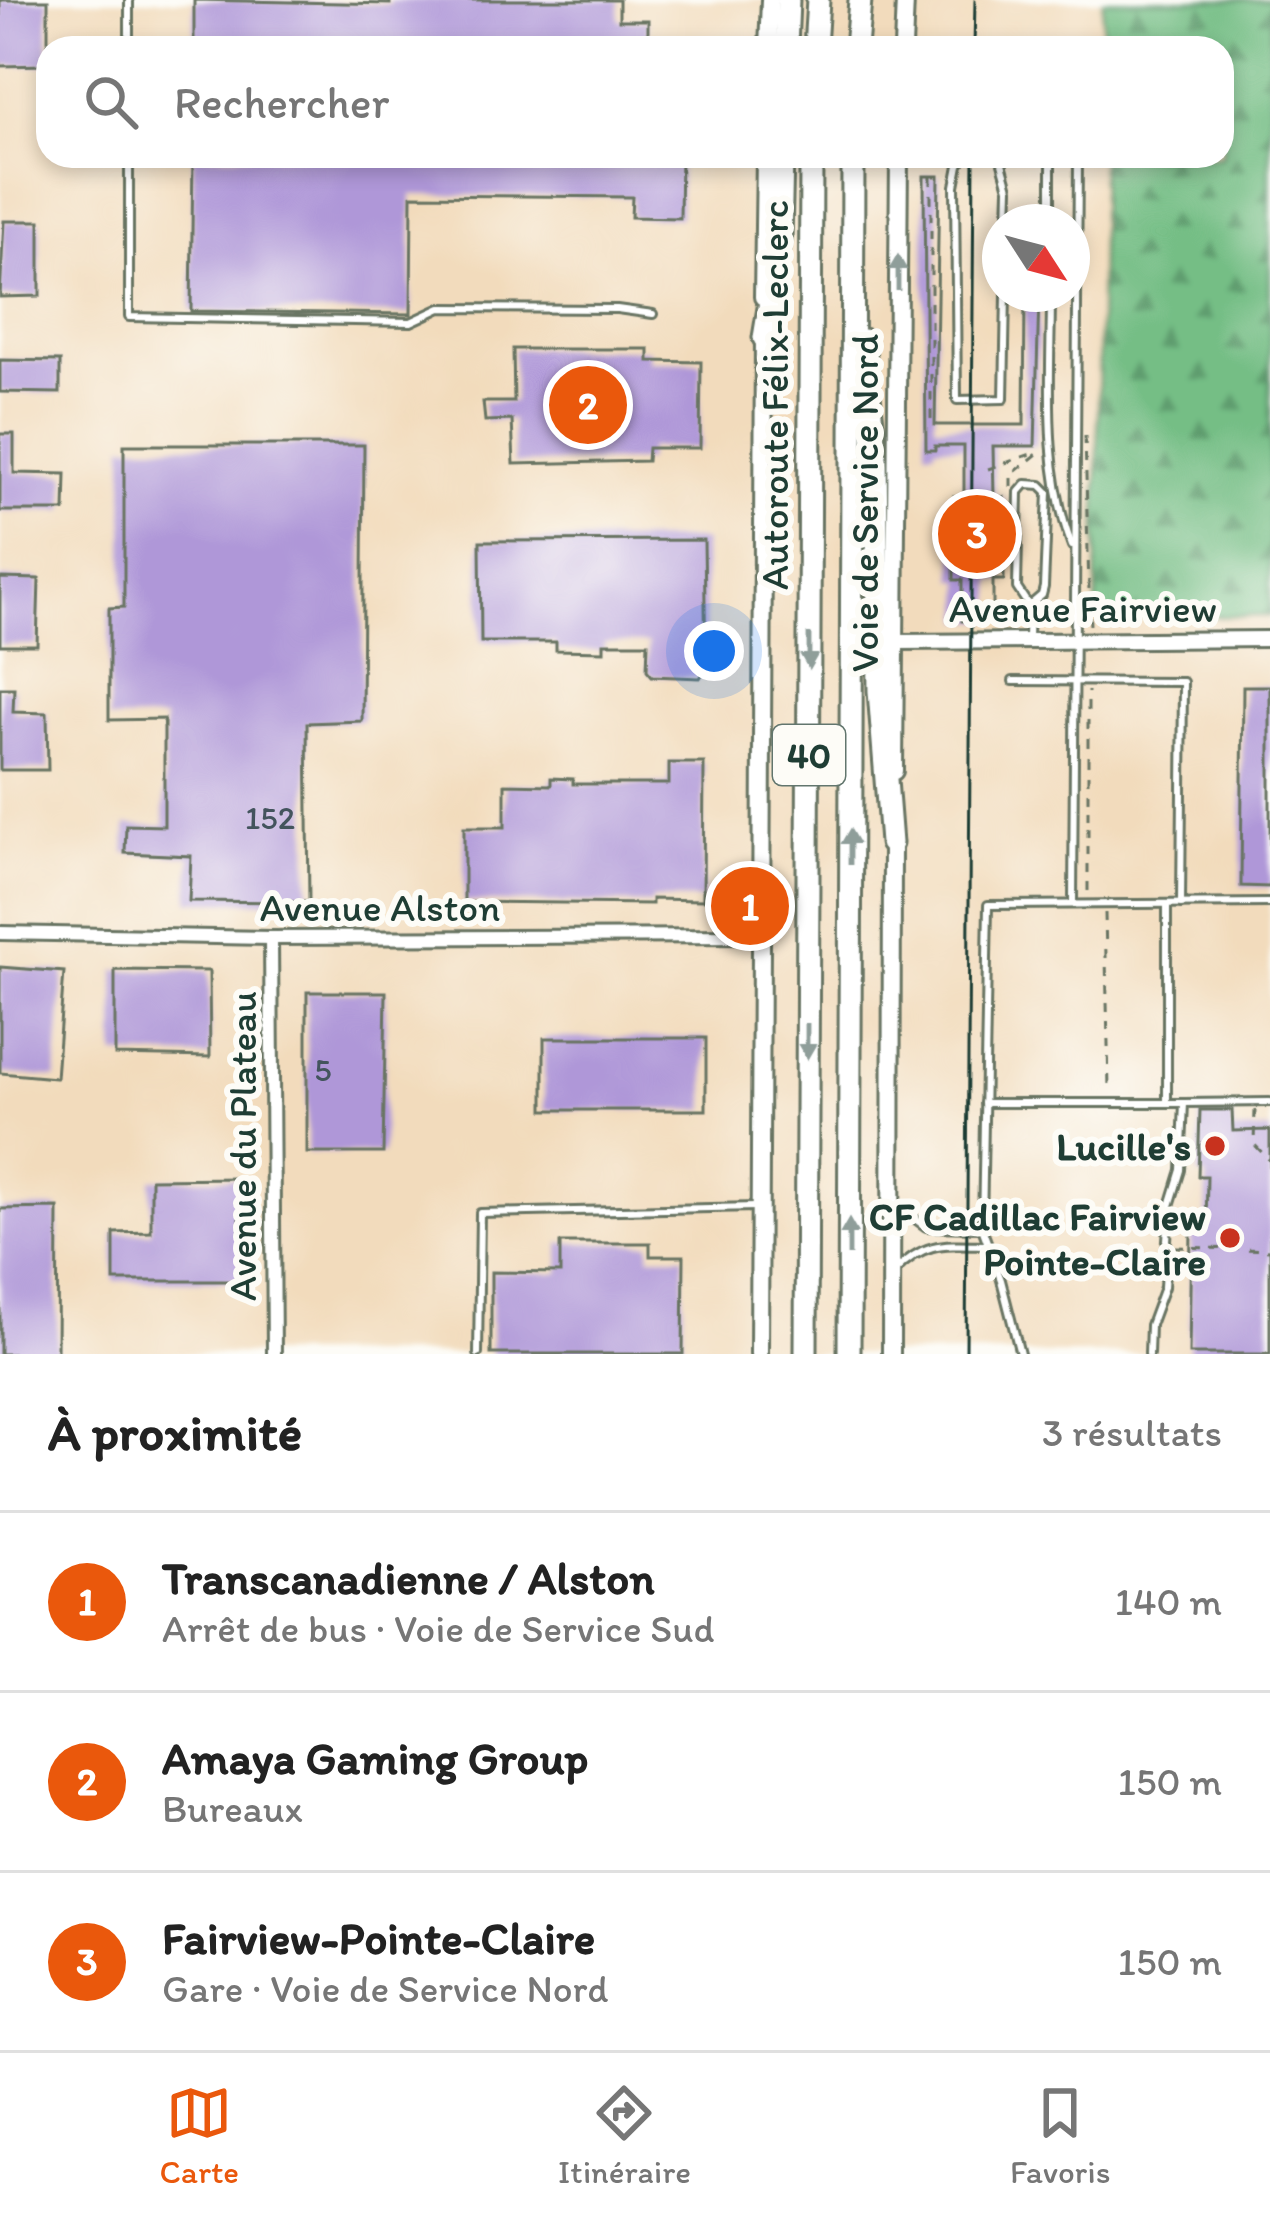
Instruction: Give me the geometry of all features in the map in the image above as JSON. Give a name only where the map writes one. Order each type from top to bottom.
[{"type":"highway","points":[[786,36],[788,0]]},
{"type":"highway","points":[[816,36],[818,0]]},
{"type":"highway","points":[[857,36],[860,0]]},
{"type":"highway","points":[[764,338],[780,241],[782,168]]},
{"type":"highway","name":"Autoroute Félix-Leclerc","points":[[806,1354],[811,168]]},
{"type":"highway","name":"Autoroute Félix-Leclerc","points":[[849,1354],[853,168]]},
{"type":"highway","points":[[852,232],[876,459],[879,691],[891,843]]},
{"type":"main road","points":[[768,36],[770,0]]},
{"type":"main road","points":[[903,36],[905,0]]},
{"type":"main road","points":[[759,1354],[765,168]]},
{"type":"main road","name":"Voie de Service Nord","points":[[891,1354],[899,168]]},
{"type":"street","name":"Avenue Fairview","points":[[897,642],[1270,639]]},
{"type":"street","name":"Avenue Alston","points":[[0,933],[271,938],[760,936]]},
{"type":"street","name":"Avenue du Plateau","points":[[271,938],[274,1354]]},
{"type":"lane","points":[[129,0],[129,36]]},
{"type":"lane","points":[[129,168],[129,317],[411,322],[441,308],[617,309],[653,314]]},
{"type":"lane","points":[[959,168],[957,400],[1004,399],[1006,312]]},
{"type":"lane","points":[[1003,168],[1009,204]]},
{"type":"lane","points":[[1052,168],[1052,204]]},
{"type":"lane","points":[[1073,904],[1078,168]]},
{"type":"lane","points":[[1051,312],[1052,445],[1061,518],[1073,550]]},
{"type":"lane","points":[[1028,606],[1042,595],[1044,587],[1048,492],[1041,485],[1026,484],[1019,492],[1017,588],[1028,606],[1028,641]]},
{"type":"lane","points":[[1013,681],[1183,682],[1180,904]]},
{"type":"lane","points":[[1020,1354],[982,1228],[988,905],[1270,903]]},
{"type":"lane","points":[[1167,904],[1167,1103]]},
{"type":"lane","points":[[983,1103],[1270,1102]]},
{"type":"lane","points":[[1150,1354],[1150,1325],[1164,1287],[1168,1209],[1181,1170],[1184,1103]]},
{"type":"lane","points":[[891,1200],[926,1227],[982,1228]]},
{"type":"lane","points":[[478,1354],[480,1213],[759,1207]]},
{"type":"lane","points":[[891,1274],[927,1247],[987,1245]]},
{"type":"path","points":[[931,176],[931,425]]},
{"type":"path","points":[[1087,436],[1090,620]]},
{"type":"path","points":[[988,469],[1042,450],[1010,475]]},
{"type":"path","points":[[1088,689],[1088,891]]},
{"type":"path","points":[[1105,912],[1109,1088]]},
{"type":"path","points":[[1256,1102],[1254,1144],[1270,1161]]},
{"type":"path","points":[[1166,1246],[1270,1250]]},
{"type":"green space","points":[[1103,0],[1270,0],[1270,616],[1096,618],[1101,168],[1234,168],[1234,36],[1102,36]]},
{"type":"building","points":[[0,0],[48,0],[48,36],[36,36],[36,65],[0,66]]},
{"type":"building","points":[[194,0],[390,4],[390,0],[619,0],[619,20],[648,20],[648,36],[194,36]]},
{"type":"building","points":[[193,168],[681,168],[680,218],[631,217],[632,197],[412,195],[411,314],[191,311]]},
{"type":"building","points":[[924,176],[939,176],[935,425],[1024,425],[1025,312],[1039,312],[1035,446],[993,446],[994,497],[1004,497],[1004,580],[993,580],[993,621],[962,621],[962,580],[954,580],[954,496],[964,497],[964,446],[926,450]]},
{"type":"building","points":[[4,221],[40,221],[40,296],[0,297]]},
{"type":"building","points":[[513,349],[649,349],[649,361],[701,362],[700,448],[648,448],[647,461],[514,464],[512,420],[485,421],[483,402],[514,402]]},
{"type":"building","points":[[0,360],[60,361],[60,393],[0,392]]},
{"type":"building","points":[[0,434],[14,434],[14,473],[66,474],[65,511],[0,511]]},
{"type":"building","points":[[124,445],[364,445],[362,721],[307,723],[309,902],[189,901],[191,856],[125,853],[126,825],[164,826],[164,719],[109,720],[109,608],[124,607]]},
{"type":"building","points":[[704,540],[706,668],[700,678],[652,676],[647,670],[648,643],[604,643],[604,651],[556,650],[556,642],[481,642],[480,541]]},
{"type":"building","points":[[0,578],[39,579],[37,645],[0,645]]},
{"type":"building","points":[[1243,686],[1270,686],[1270,887],[1241,886]]},
{"type":"building","points":[[0,688],[14,688],[13,712],[47,713],[48,770],[0,770]]},
{"type":"building","points":[[669,763],[704,763],[703,900],[464,902],[464,827],[505,827],[505,784],[551,785],[551,778],[573,779],[573,784],[669,784]]},
{"type":"building","points":[[0,967],[64,972],[56,1078],[0,1073]]},
{"type":"building","points":[[115,970],[209,971],[210,1057],[115,1055]]},
{"type":"building","points":[[307,992],[386,992],[383,1153],[307,1153]]},
{"type":"building","points":[[544,1038],[706,1038],[706,1110],[544,1110]]},
{"type":"building","name":"CF Cadillac Fairview Pointe-Claire","points":[[1200,1110],[1232,1110],[1233,1131],[1270,1130],[1270,1354],[1189,1354],[1191,1229],[1206,1230],[1207,1176],[1198,1176]]},
{"type":"building","points":[[240,1178],[240,1281],[114,1281],[114,1233],[151,1232],[151,1179]]},
{"type":"building","points":[[58,1208],[57,1354],[0,1354],[0,1209]]},
{"type":"building","points":[[560,1243],[650,1243],[650,1256],[684,1256],[683,1354],[491,1354],[491,1272],[560,1273]]},
{"type":"tram line","points":[[974,36],[975,0]]},
{"type":"tram line","points":[[966,1354],[974,168]]},
{"type":"place","name":"Amaya Gaming Group","points":[[588,405]]},
{"type":"place","name":"Fairview-Pointe-Claire","points":[[977,534]]},
{"type":"place","name":"Transcanadienne / Alston","points":[[750,906]]},
{"type":"place","name":"Lucille's","points":[[1215,1146]]},
{"type":"place","name":"CF Cadillac Fairview Pointe-Claire","points":[[1230,1238]]}]
